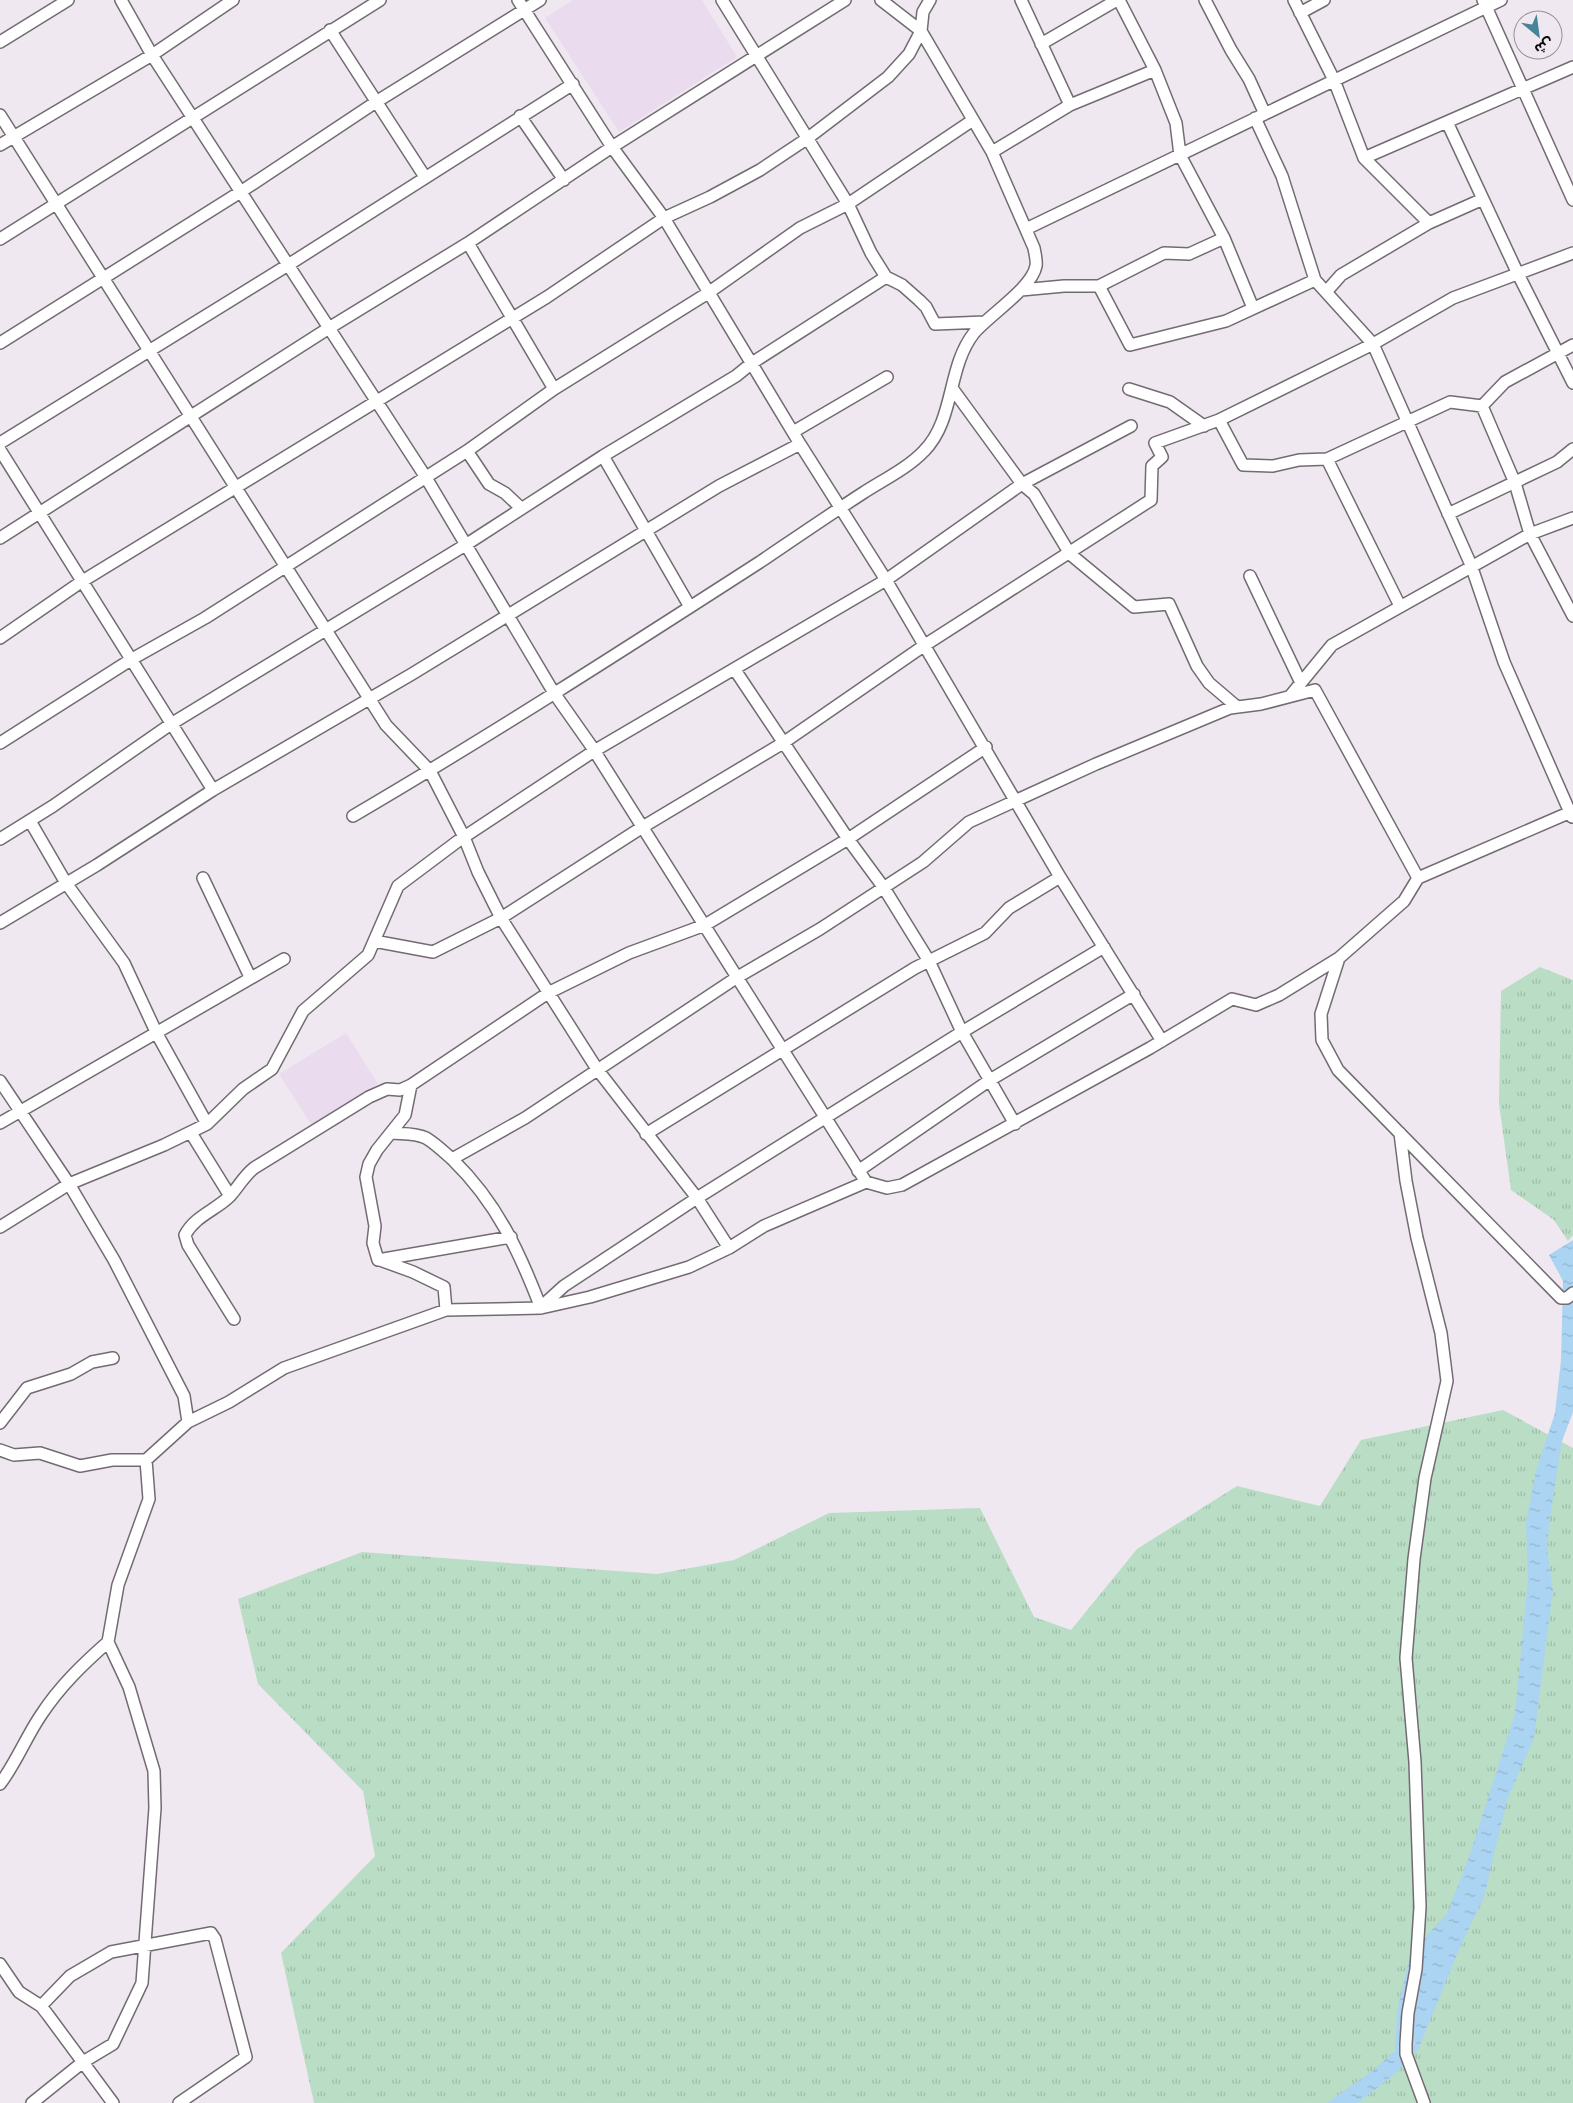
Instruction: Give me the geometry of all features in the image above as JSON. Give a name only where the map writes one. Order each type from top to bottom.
[{"type":"street","points":[[0,42],[68,0]]},
{"type":"street","points":[[121,0],[152,55],[242,191],[375,401],[425,476],[554,693],[594,751],[705,925],[736,978],[858,1171],[866,1182],[887,1188],[902,1185],[1015,1124],[1232,999],[1256,1005],[1280,995],[1339,958],[1404,901],[1418,878],[1572,814],[1504,662],[1472,566],[1373,344],[1315,280],[1249,79],[1231,50],[1205,0]]},
{"type":"street","points":[[0,145],[152,55],[234,0]]},
{"type":"street","points":[[0,238],[380,0]]},
{"type":"street","points":[[0,343],[242,191],[521,5],[540,0]]},
{"type":"street","points":[[722,0],[848,204],[871,253],[886,277],[902,286],[926,306],[935,324],[985,322]]},
{"type":"street","points":[[0,538],[329,328],[468,243],[612,147],[845,0]]},
{"type":"street","points":[[0,638],[81,582],[511,318],[664,218],[752,174],[808,138],[888,77],[909,54],[921,31],[922,15],[930,0]]},
{"type":"street","points":[[1021,0],[1070,106]]},
{"type":"street","points":[[1041,44],[1118,0],[1155,70],[1176,123],[1180,155],[1224,238],[1253,308]]},
{"type":"street","points":[[1294,0],[1334,80],[1364,158],[1429,222]]},
{"type":"street","points":[[1300,13],[1324,0]]},
{"type":"street","points":[[1026,229],[1334,80],[1484,4],[1501,0]]},
{"type":"street","points":[[353,816],[430,771],[690,607],[924,452],[941,424],[964,350],[985,322],[1022,290],[1036,266],[1034,248],[992,152],[921,31],[884,1]]},
{"type":"street","points":[[1484,4],[1573,200]]},
{"type":"street","points":[[521,5],[612,147],[664,218],[800,444],[886,580],[986,747],[1060,877],[1162,1041]]},
{"type":"street","points":[[330,30],[425,177]]},
{"type":"street","points":[[1364,158],[1573,67]]},
{"type":"street","points":[[992,152],[1070,106],[1155,70]]},
{"type":"street","points":[[0,443],[288,265],[572,84]]},
{"type":"street","points":[[0,116],[386,725],[430,771],[464,837],[478,872],[502,918],[548,993],[598,1069],[697,1198],[729,1248]]},
{"type":"street","points":[[520,116],[564,180]]},
{"type":"street","points":[[0,743],[132,659],[205,618],[467,451],[554,389],[708,292],[800,228],[848,204],[973,120]]},
{"type":"street","points":[[1447,122],[1518,274],[1573,383]]},
{"type":"street","points":[[1326,292],[1341,275],[1429,222],[1483,198]]},
{"type":"street","points":[[1022,290],[1064,286],[1099,286],[1164,253],[1189,254],[1224,238]]},
{"type":"street","points":[[468,243],[554,389]]},
{"type":"street","points":[[374,941],[434,952],[502,918],[642,828],[783,743],[925,645],[1070,554],[1151,500],[1152,466],[1162,457],[1156,443],[1219,420],[1373,344],[1453,298],[1573,253]]},
{"type":"street","points":[[0,839],[30,821],[171,724],[243,682],[324,629],[466,544],[603,456],[736,376],[752,363],[886,277]]},
{"type":"street","points":[[1099,286],[1130,345],[1226,321],[1315,280]]},
{"type":"street","points":[[1482,406],[1505,382],[1573,345]]},
{"type":"street","points":[[793,432],[887,377]]},
{"type":"street","points":[[952,388],[1022,484],[1034,494],[1070,554],[1134,607],[1169,604],[1197,666],[1209,683],[1236,706]]},
{"type":"street","points":[[1129,389],[1170,402],[1204,426]]},
{"type":"street","points":[[1219,420],[1243,465],[1273,466],[1300,460],[1327,459],[1407,420],[1450,402],[1482,406]]},
{"type":"street","points":[[1482,406],[1516,483],[1530,534],[1573,616]]},
{"type":"street","points":[[0,1227],[69,1184],[207,1124],[243,1089],[272,1069],[303,1011],[368,955],[398,886],[464,837],[594,751],[886,580],[1022,484],[1131,426]]},
{"type":"street","points":[[0,923],[213,790],[370,700],[719,486],[800,444]]},
{"type":"street","points":[[1448,514],[1557,462],[1573,449]]},
{"type":"street","points":[[0,450],[213,790]]},
{"type":"street","points":[[467,451],[489,484],[505,494],[521,508]]},
{"type":"street","points":[[603,456],[690,607]]},
{"type":"street","points":[[1327,459],[1400,606]]},
{"type":"street","points":[[1291,696],[1332,645],[1530,534],[1573,518]]},
{"type":"street","points":[[1250,576],[1301,683]]},
{"type":"street","points":[[735,670],[848,839],[884,888],[929,961],[962,1032],[1015,1124]]},
{"type":"street","points":[[452,1159],[525,1118],[736,978],[924,862],[969,822],[1165,734],[1236,706],[1261,704],[1315,690],[1418,878]]},
{"type":"street","points":[[234,1319],[188,1245],[185,1235],[193,1224],[230,1196],[248,1173],[369,1097],[387,1089],[400,1090],[411,1084],[548,993],[629,953],[705,925],[848,839],[986,747]]},
{"type":"street","points":[[30,821],[66,883],[124,963],[157,1034],[207,1124]]},
{"type":"street","points":[[646,1134],[929,961],[985,933],[1009,908],[1060,877]]},
{"type":"street","points":[[203,878],[250,977]]},
{"type":"street","points":[[541,1308],[564,1286],[697,1198],[826,1119],[962,1032],[1104,947]]},
{"type":"street","points":[[1339,958],[1321,1014],[1322,1040],[1338,1070],[1560,1298],[1567,1298],[1573,1294]]},
{"type":"street","points":[[0,1123],[284,959]]},
{"type":"street","points":[[858,1171],[990,1080],[1134,994]]},
{"type":"street","points":[[0,1081],[69,1184],[114,1260],[173,1371],[184,1396],[188,1422]]},
{"type":"street","points":[[378,1260],[374,1243],[375,1226],[366,1177],[368,1164],[405,1115],[411,1084]]},
{"type":"street","points":[[191,1132],[230,1196]]},
{"type":"street","points":[[392,1133],[425,1138],[464,1170],[496,1211],[511,1237],[521,1256],[541,1308]]},
{"type":"street","points":[[1400,1133],[1406,1181],[1417,1238],[1441,1333],[1447,1381],[1425,1478],[1414,1559],[1406,1658],[1415,1762],[1420,1907],[1416,1969],[1408,2013],[1406,2054],[1424,2103]]},
{"type":"street","points":[[0,1450],[14,1455],[40,1453],[80,1466],[112,1460],[146,1460],[188,1422],[229,1402],[284,1368],[446,1310],[541,1308],[590,1297],[689,1268],[729,1248],[764,1226],[866,1182]]},
{"type":"street","points":[[378,1260],[511,1237]]},
{"type":"street","points":[[378,1260],[412,1272],[444,1287],[446,1310]]},
{"type":"street","points":[[0,1423],[27,1388],[72,1374],[92,1362],[114,1358]]},
{"type":"street","points":[[32,2103],[83,2062],[113,2044],[142,1983],[143,1946],[154,1808],[154,1771],[129,1687],[108,1642],[118,1585],[149,1499],[146,1460]]},
{"type":"street","points":[[0,1784],[52,1701],[72,1674],[108,1642]]},
{"type":"street","points":[[41,2006],[70,1976],[82,1967],[111,1952],[211,1934],[215,1939],[246,2057],[179,2103]]},
{"type":"street","points":[[0,1964],[19,1992],[41,2006],[113,2103]]},
{"type":"shaded area","points":[[573,0],[702,0],[737,57],[619,132],[545,18]]},
{"type":"shaded area","points":[[346,1033],[378,1084],[312,1126],[279,1074]]},
{"type":"green space","points":[[1540,967],[1573,980],[1573,1235],[1568,1241],[1554,1220],[1511,1190],[1499,1104],[1501,991]]},
{"type":"green space","points":[[1503,1410],[1573,1448],[1573,2103],[314,2103],[281,1953],[375,1856],[363,1791],[258,1684],[238,1599],[362,1552],[657,1574],[734,1560],[829,1513],[980,1508],[1034,1617],[1071,1630],[1137,1549],[1237,1486],[1320,1506],[1361,1440]]},
{"type":"water","points":[[1573,1240],[1573,1412],[1562,1441],[1550,1517],[1547,1548],[1553,1590],[1534,1738],[1507,1800],[1484,1897],[1460,1947],[1418,2050],[1396,2073],[1358,2103],[1327,2103],[1371,2072],[1395,2051],[1397,2010],[1411,1952],[1447,1914],[1469,1857],[1515,1714],[1528,1580],[1526,1521],[1536,1471],[1555,1413],[1561,1360],[1563,1281],[1549,1255]]}]
